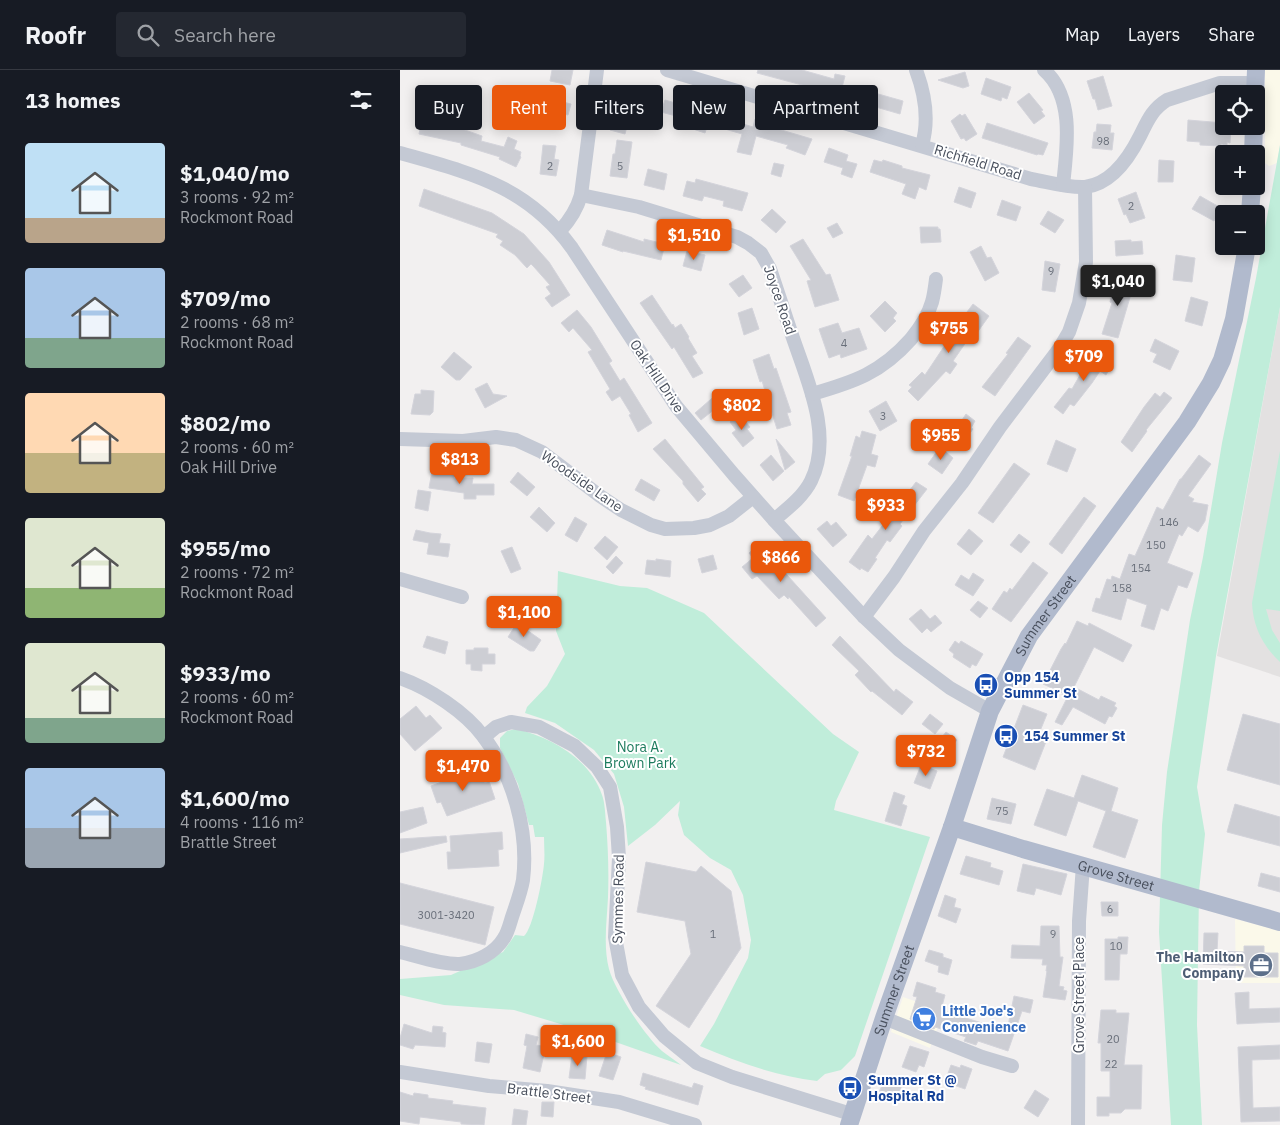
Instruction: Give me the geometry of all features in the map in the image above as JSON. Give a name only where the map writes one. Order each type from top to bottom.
[{"type":"main road","name":"Summer Street","points":[[850,1120],[952,827],[990,711],[1029,636],[1187,422],[1211,383],[1222,360],[1234,319],[1245,255]]},
{"type":"main road","name":"Grove Street","points":[[952,827],[1280,922]]},
{"type":"street","points":[[560,231],[573,216],[581,195],[597,70]]},
{"type":"street","name":"Richfield Road","points":[[667,70],[1031,178],[1062,185],[1085,187]]},
{"type":"street","points":[[916,70],[923,97],[925,115],[926,132],[922,145]]},
{"type":"street","points":[[1044,70],[1059,88],[1064,106],[1066,146],[1062,185]]},
{"type":"street","points":[[864,617],[894,577],[924,531],[962,483],[1000,427],[1059,349],[1069,332],[1079,302],[1086,262],[1085,187],[1098,182],[1121,166],[1131,154],[1150,115],[1160,104],[1220,83],[1255,82]]},
{"type":"street","name":"Oak Hill Drive","points":[[400,153],[471,174],[506,189],[537,209],[560,231],[676,406],[753,497],[864,617],[899,650],[950,688],[990,711]]},
{"type":"street","name":"Joyce Road","points":[[581,195],[639,207],[737,237],[764,256],[812,394],[820,434],[820,447],[815,471],[810,483],[803,493],[774,520]]},
{"type":"street","points":[[812,394],[847,384],[863,377],[878,369],[893,357],[917,331],[926,317],[932,302],[936,280]]},
{"type":"street","name":"Woodside Lane","points":[[400,439],[463,441],[491,437],[516,440],[542,452],[621,510],[651,525],[665,529],[694,528],[710,525],[729,516],[753,497]]},
{"type":"street","points":[[400,580],[462,597]]},
{"type":"street","points":[[400,678],[433,694],[454,708],[484,737],[497,757],[512,788],[524,850],[522,880],[505,937],[496,948],[482,958],[459,964],[400,952]]},
{"type":"street","name":"Symmes Road","points":[[484,737],[496,727],[511,722],[539,727],[574,746],[597,767],[610,787],[619,858],[615,937],[622,976],[639,1008],[664,1036],[697,1063],[850,1120]]},
{"type":"street","name":"Grove Street Place","points":[[1078,1125],[1079,921],[1083,865]]},
{"type":"street","points":[[884,1018],[982,1057],[1012,1066]]},
{"type":"street","name":"Brattle Street","points":[[400,1072],[489,1086],[547,1091],[619,1102],[695,1125]]},
{"type":"shaded area","points":[[1265,70],[1280,70],[1280,145],[1277,163],[1269,166],[1265,163]]},
{"type":"shaded area","points":[[1280,307],[1280,677],[1217,656]]},
{"type":"shaded area","points":[[1235,919],[1280,931],[1280,983],[1236,983]]},
{"type":"shaded area","points":[[903,997],[944,1011],[930,1048],[891,1032]]},
{"type":"green space","points":[[1280,145],[1280,307],[1216,656],[1197,787],[1205,834],[1199,891],[1197,1025],[1202,1125],[1171,1125],[1159,932],[1162,825],[1167,772],[1190,620],[1203,557],[1222,443],[1260,255],[1265,255],[1265,228]]},
{"type":"green space","points":[[1280,451],[1280,611],[1266,609],[1272,630],[1280,643],[1280,662],[1260,636],[1254,620],[1252,603]]},
{"type":"green space","name":"Nora A. Brown Park","points":[[558,571],[620,586],[647,588],[704,613],[833,734],[859,752],[836,801],[834,810],[930,837],[855,1056],[841,1070],[825,1074],[817,1081],[802,1079],[757,1068],[700,1046],[714,1024],[748,958],[751,940],[743,895],[731,870],[710,858],[684,835],[678,815],[680,801],[655,825],[628,846],[624,807],[614,774],[594,750],[555,723],[525,713],[527,707],[547,686],[565,654],[556,631]]},
{"type":"green space","points":[[516,729],[543,738],[568,752],[579,760],[596,782],[604,801],[607,831],[606,942],[609,969],[617,989],[639,1024],[662,1051],[681,1065],[587,1032],[514,1010],[444,1005],[400,995],[400,979],[451,975],[503,952],[515,935],[524,936],[531,924],[542,880],[544,837],[535,837],[533,825],[529,825],[518,784],[500,748],[500,738],[507,731]]},
{"type":"building","points":[[552,70],[573,70],[570,85],[550,81]]},
{"type":"building","points":[[758,70],[802,70],[834,79],[835,74],[845,76],[843,85],[802,85],[757,73]]},
{"type":"building","points":[[965,72],[969,86],[963,88],[938,80]]},
{"type":"building","points":[[1103,76],[1112,106],[1098,110],[1087,81]]},
{"type":"building","points":[[986,78],[1011,87],[1007,99],[1002,97],[1001,101],[981,94]]},
{"type":"building","points":[[1029,93],[1043,110],[1041,111],[1045,116],[1034,124],[1017,102]]},
{"type":"building","points":[[878,94],[903,101],[900,114],[878,108]]},
{"type":"building","points":[[665,100],[673,102],[673,115],[663,113]]},
{"type":"building","points":[[566,103],[571,104],[568,115],[566,114]]},
{"type":"building","points":[[960,114],[962,116],[965,114],[977,134],[966,141],[964,138],[961,139],[951,121]]},
{"type":"building","points":[[755,119],[755,130],[781,130],[812,139],[805,155],[786,148],[788,145],[756,136],[751,155],[737,152],[742,134],[728,130],[745,130],[745,125],[753,127]]},
{"type":"building","points":[[1188,120],[1215,122],[1215,135],[1230,135],[1230,143],[1227,142],[1227,145],[1200,145],[1200,142],[1187,141]]},
{"type":"building","points":[[987,123],[1048,143],[1043,155],[1037,155],[982,138]]},
{"type":"building","points":[[1097,124],[1111,125],[1110,133],[1114,133],[1112,150],[1092,148]]},
{"type":"building","points":[[420,130],[465,130],[482,136],[481,141],[504,147],[508,137],[517,141],[514,149],[521,152],[521,157],[516,167],[499,159],[500,157],[461,145],[461,143],[419,134]]},
{"type":"building","points":[[610,130],[626,130],[625,134]]},
{"type":"building","points":[[617,140],[632,142],[627,178],[610,176]]},
{"type":"building","points":[[543,145],[556,146],[554,159],[559,160],[556,176],[540,174]]},
{"type":"building","points":[[829,148],[848,155],[846,161],[857,164],[852,178],[841,174],[843,168],[824,162]]},
{"type":"building","points":[[874,160],[882,162],[883,160],[902,166],[902,168],[930,175],[926,190],[919,187],[915,199],[902,194],[906,184],[870,172]]},
{"type":"building","points":[[1159,160],[1174,161],[1173,182],[1158,182]]},
{"type":"building","points":[[774,163],[784,165],[781,177],[771,174]]},
{"type":"building","points":[[648,169],[667,174],[664,190],[644,185]]},
{"type":"building","points":[[696,179],[748,193],[742,211],[723,206],[724,201],[704,196],[702,201],[683,196],[687,181],[695,183]]},
{"type":"building","points":[[959,187],[976,193],[971,208],[954,202]]},
{"type":"building","points":[[424,189],[492,213],[524,234],[549,262],[570,295],[552,307],[545,298],[551,294],[546,287],[550,285],[531,264],[527,268],[515,255],[500,245],[503,241],[496,237],[498,234],[419,206]]},
{"type":"building","points":[[1136,192],[1145,218],[1130,223],[1126,214],[1124,215],[1118,199]]},
{"type":"building","points":[[1200,196],[1216,205],[1215,219],[1214,221],[1192,209]]},
{"type":"building","points":[[1002,200],[1021,207],[1016,221],[997,215]]},
{"type":"building","points":[[772,209],[786,222],[776,233],[761,220]]},
{"type":"building","points":[[1048,211],[1064,220],[1055,233],[1040,224]]},
{"type":"building","points":[[837,223],[843,233],[833,238],[827,228]]},
{"type":"building","points":[[920,227],[938,227],[940,229],[941,242],[921,243]]},
{"type":"building","points":[[607,230],[644,242],[644,239],[665,244],[661,260],[623,252],[602,245]]},
{"type":"building","points":[[803,239],[826,275],[830,274],[839,300],[815,307],[807,281],[811,280],[790,246]]},
{"type":"building","points":[[1131,240],[1131,242],[1142,241],[1143,254],[1116,256],[1115,241]]},
{"type":"building","points":[[981,246],[987,258],[991,257],[999,273],[985,281],[970,252]]},
{"type":"building","points":[[687,251],[705,255],[701,271],[683,266]]},
{"type":"building","points":[[1176,255],[1195,258],[1192,282],[1173,280]]},
{"type":"building","points":[[1045,261],[1060,264],[1055,292],[1042,290]]},
{"type":"building","points":[[743,275],[752,288],[739,297],[729,284]]},
{"type":"building","points":[[1117,275],[1127,278],[1125,285],[1133,287],[1118,338],[1102,334],[1112,303],[1110,302]]},
{"type":"building","points":[[652,295],[675,328],[681,324],[697,353],[692,356],[703,373],[693,378],[674,347],[672,349],[640,303]]},
{"type":"building","points":[[1191,297],[1208,302],[1202,326],[1185,321]]},
{"type":"building","points":[[885,301],[897,313],[893,318],[896,321],[885,332],[870,316]]},
{"type":"building","points":[[973,304],[989,316],[974,337],[971,335],[953,361],[957,364],[950,374],[946,371],[918,401],[908,391],[912,387],[909,385],[922,372],[925,375],[951,336],[955,339],[969,319],[964,316]]},
{"type":"building","points":[[752,308],[759,329],[744,335],[738,313]]},
{"type":"building","points":[[577,310],[591,327],[612,361],[609,363],[620,381],[624,378],[652,423],[638,432],[629,415],[631,414],[620,396],[612,401],[606,392],[610,389],[588,352],[592,350],[573,328],[569,332],[561,323]]},
{"type":"building","points":[[838,323],[842,333],[859,328],[867,349],[841,358],[840,354],[829,358],[819,329]]},
{"type":"building","points":[[1018,337],[1031,346],[995,396],[982,387],[1008,354],[1006,353]]},
{"type":"building","points":[[1155,339],[1179,351],[1170,370],[1153,362],[1157,354],[1150,351]]},
{"type":"building","points":[[454,352],[472,367],[460,380],[456,380],[441,367]]},
{"type":"building","points":[[769,354],[774,369],[776,368],[791,412],[787,413],[791,425],[777,429],[762,381],[760,382],[753,360]]},
{"type":"building","points":[[1092,354],[1096,354],[1112,364],[1106,375],[1100,371],[1074,406],[1070,404],[1063,414],[1054,407],[1069,388],[1072,389]]},
{"type":"building","points":[[487,383],[493,394],[507,396],[485,408],[475,389]]},
{"type":"building","points":[[421,390],[434,391],[433,412],[430,415],[411,414],[415,394],[421,394]]},
{"type":"building","points":[[1164,392],[1172,398],[1146,430],[1132,452],[1121,442],[1155,393],[1160,397]]},
{"type":"building","points":[[718,393],[725,401],[701,420],[695,413]]},
{"type":"building","points":[[886,401],[897,421],[880,431],[869,411]]},
{"type":"building","points":[[966,414],[975,421],[971,428],[973,429],[967,437],[956,429]]},
{"type":"building","points":[[740,415],[750,427],[747,429],[754,438],[743,447],[732,433],[736,430],[730,422]]},
{"type":"building","points":[[862,431],[876,435],[871,454],[878,456],[875,467],[867,465],[854,501],[838,495],[852,456],[850,456],[856,436],[860,438]]},
{"type":"building","points":[[665,439],[704,487],[701,489],[706,494],[698,502],[683,484],[683,481],[653,449]]},
{"type":"building","points":[[776,439],[795,462],[785,470]]},
{"type":"building","points":[[1056,440],[1076,449],[1067,472],[1047,464]]},
{"type":"building","points":[[940,447],[953,458],[942,474],[928,464]]},
{"type":"building","points":[[771,455],[784,471],[773,481],[760,465]]},
{"type":"building","points":[[1199,455],[1211,464],[1188,496],[1194,499],[1192,502],[1208,505],[1205,521],[1198,532],[1188,526],[1182,536],[1179,534],[1167,563],[1193,573],[1187,588],[1178,585],[1168,611],[1161,608],[1154,630],[1141,626],[1147,605],[1127,598],[1121,620],[1092,611],[1096,598],[1100,599],[1107,579],[1111,580],[1112,576],[1120,579],[1129,554],[1135,556],[1157,507],[1163,510],[1180,479]]},
{"type":"building","points":[[1014,463],[1030,474],[993,523],[978,513]]},
{"type":"building","points":[[432,471],[455,474],[454,478],[473,478],[472,484],[494,484],[494,495],[476,495],[476,499],[464,499],[464,493],[429,488]]},
{"type":"building","points":[[518,472],[535,487],[527,496],[510,482]]},
{"type":"building","points":[[641,479],[660,490],[654,501],[635,490]]},
{"type":"building","points":[[916,482],[927,489],[900,524],[902,526],[890,542],[887,540],[868,572],[861,568],[860,570],[849,562],[868,535],[872,539]]},
{"type":"building","points":[[418,490],[431,492],[428,511],[415,508]]},
{"type":"building","points":[[1084,497],[1096,506],[1062,554],[1049,544]]},
{"type":"building","points":[[539,507],[555,523],[547,532],[530,517]]},
{"type":"building","points":[[575,517],[587,524],[577,542],[565,535]]},
{"type":"building","points":[[827,521],[831,526],[836,522],[847,535],[833,547],[817,529]]},
{"type":"building","points":[[969,529],[983,541],[971,555],[957,544]]},
{"type":"building","points":[[416,530],[441,534],[439,543],[450,544],[448,557],[427,554],[429,543],[413,540]]},
{"type":"building","points":[[1019,534],[1030,542],[1021,553],[1010,545]]},
{"type":"building","points":[[605,536],[618,547],[607,560],[594,548]]},
{"type":"building","points":[[759,544],[826,618],[816,627],[789,597],[788,599],[784,595],[779,599],[757,576],[752,579],[742,567],[753,558],[749,553]]},
{"type":"building","points":[[512,547],[521,569],[511,573],[501,551]]},
{"type":"building","points":[[713,555],[717,569],[702,573],[698,559]]},
{"type":"building","points":[[616,556],[623,563],[613,574],[606,567]]},
{"type":"building","points":[[656,559],[671,561],[670,577],[645,574],[647,560],[656,561]]},
{"type":"building","points":[[1033,562],[1048,573],[1011,622],[992,609],[1004,591],[1007,593],[1010,588],[1012,590]]},
{"type":"building","points":[[973,573],[984,580],[973,596],[955,585],[961,575],[969,580]]},
{"type":"building","points":[[978,601],[988,608],[980,618],[970,610]]},
{"type":"building","points":[[921,609],[930,619],[935,615],[942,623],[931,632],[927,628],[922,633],[909,619]]},
{"type":"building","points":[[1077,621],[1088,626],[1089,623],[1132,645],[1123,662],[1094,647],[1074,687],[1099,700],[1101,696],[1116,703],[1114,706],[1117,708],[1112,717],[1109,716],[1105,724],[1073,707],[1062,725],[1055,722],[1067,698],[1062,695],[1063,693],[1043,684]]},
{"type":"building","points":[[517,623],[541,640],[534,651],[530,651],[508,637]]},
{"type":"building","points":[[427,636],[448,642],[445,654],[423,647]]},
{"type":"building","points":[[840,636],[894,692],[896,689],[913,702],[902,715],[871,692],[855,675],[859,671],[832,645]]},
{"type":"building","points":[[955,641],[959,644],[961,641],[983,654],[976,666],[972,664],[970,668],[953,657],[954,654],[949,650]]},
{"type":"building","points":[[474,648],[488,648],[488,654],[495,654],[495,664],[482,664],[482,671],[471,670],[471,664],[466,664],[466,650],[474,650]]},
{"type":"building","points":[[1023,705],[1047,714],[1038,736],[1047,739],[1035,770],[1003,757]]},
{"type":"building","points":[[416,706],[426,718],[430,715],[442,728],[415,751],[400,734],[400,719]]},
{"type":"building","points":[[930,714],[943,724],[935,734],[922,724]]},
{"type":"building","points":[[1243,714],[1280,724],[1280,785],[1227,770]]},
{"type":"building","points":[[946,732],[957,740],[949,750],[938,742]]},
{"type":"building","points":[[921,765],[937,771],[930,789],[914,783]]},
{"type":"building","points":[[479,768],[485,783],[489,781],[495,799],[447,816],[441,802],[437,803],[431,786]]},
{"type":"building","points":[[1082,775],[1118,788],[1111,811],[1138,820],[1125,858],[1093,847],[1106,811],[1078,801],[1066,836],[1034,825],[1047,789],[1074,798]]},
{"type":"building","points":[[894,792],[905,796],[902,804],[907,806],[901,826],[885,821]]},
{"type":"building","points":[[992,798],[1016,804],[1011,824],[987,819]]},
{"type":"building","points":[[1235,804],[1280,817],[1280,846],[1227,832]]},
{"type":"building","points":[[423,807],[427,823],[400,833],[400,812]]},
{"type":"building","points":[[502,832],[503,849],[498,850],[499,866],[448,869],[447,852],[451,852],[450,836]]},
{"type":"building","points":[[446,836],[447,842],[400,853],[400,839]]},
{"type":"building","points":[[966,856],[991,863],[990,867],[1003,871],[999,885],[960,874]]},
{"type":"building","points":[[646,862],[696,872],[701,866],[731,891],[741,948],[689,1028],[656,1006],[691,954],[685,921],[637,912]]},
{"type":"building","points":[[1023,864],[1067,874],[1061,895],[1036,888],[1034,895],[1017,891]]},
{"type":"building","points":[[1261,873],[1280,878],[1280,892],[1258,886]]},
{"type":"building","points":[[400,883],[494,907],[485,945],[400,924]]},
{"type":"building","points":[[945,895],[956,899],[954,907],[961,909],[956,923],[938,916]]},
{"type":"building","points":[[1101,902],[1118,902],[1118,916],[1102,916]]},
{"type":"building","points":[[1041,926],[1059,926],[1060,957],[1063,957],[1059,986],[1064,987],[1063,990],[1067,991],[1065,1000],[1043,997],[1047,965],[1042,965],[1043,959],[1011,958],[1012,945],[1040,946]]},
{"type":"building","points":[[1204,933],[1218,933],[1217,951],[1244,952],[1244,946],[1264,946],[1264,953],[1278,953],[1278,977],[1244,977],[1244,966],[1203,964]]},
{"type":"building","points":[[1118,937],[1128,937],[1127,954],[1120,954],[1119,980],[1105,980],[1105,939],[1118,939]]},
{"type":"building","points":[[929,950],[943,954],[943,957],[952,960],[948,975],[938,972],[939,966],[925,961]]},
{"type":"building","points":[[917,982],[936,988],[935,992],[945,995],[941,1010],[1007,1031],[1014,996],[1033,1000],[1030,1013],[1022,1011],[1008,1051],[978,1041],[976,1045],[964,1041],[966,1037],[935,1027],[934,1029],[910,1019],[917,997],[913,996]]},
{"type":"building","points":[[1249,992],[1249,1009],[1280,1008],[1280,1022],[1237,1024],[1235,993]]},
{"type":"building","points":[[1101,1010],[1116,1010],[1116,1013],[1129,1013],[1124,1065],[1142,1065],[1141,1109],[1125,1109],[1121,1113],[1109,1113],[1109,1116],[1097,1116],[1097,1097],[1110,1097],[1110,1071],[1101,1071],[1101,1043],[1098,1043]]},
{"type":"building","points":[[404,1024],[432,1033],[433,1026],[443,1027],[442,1032],[446,1033],[445,1047],[415,1045],[413,1049],[400,1045]]},
{"type":"building","points":[[526,1034],[538,1037],[536,1045],[542,1046],[541,1053],[544,1054],[540,1072],[523,1068],[527,1046],[524,1045]]},
{"type":"building","points":[[477,1042],[492,1044],[489,1063],[475,1061]]},
{"type":"building","points":[[1280,1045],[1280,1059],[1252,1060],[1252,1075],[1253,1108],[1280,1107],[1280,1121],[1241,1122],[1238,1047]]},
{"type":"building","points":[[910,1046],[929,1052],[924,1067],[919,1065],[916,1072],[902,1067]]},
{"type":"building","points":[[607,1052],[621,1057],[613,1080],[599,1076]]},
{"type":"building","points":[[572,1055],[587,1056],[585,1079],[569,1078]]},
{"type":"building","points":[[951,1065],[960,1068],[961,1065],[972,1069],[965,1089],[945,1082]]},
{"type":"building","points":[[643,1073],[692,1088],[694,1083],[703,1086],[698,1105],[645,1089],[646,1087],[640,1085]]},
{"type":"building","points":[[885,1078],[902,1085],[895,1102],[878,1095]]},
{"type":"building","points":[[1035,1090],[1049,1099],[1038,1117],[1024,1108]]},
{"type":"building","points":[[400,1092],[413,1096],[414,1093],[428,1095],[428,1098],[453,1101],[452,1104],[486,1108],[484,1125],[461,1124],[461,1122],[420,1117],[419,1124],[400,1121]]},
{"type":"building","points":[[542,1102],[554,1102],[553,1117],[541,1116]]},
{"type":"building","points":[[514,1109],[528,1111],[526,1125],[512,1125]]},
{"type":"place","name":"Opp 154 Summer St","points":[[986,685]]},
{"type":"place","name":"154 Summer St","points":[[1006,736]]},
{"type":"place","name":"The Hamilton Company","points":[[1261,965]]},
{"type":"place","name":"Little Joe's Convenience","points":[[924,1019]]},
{"type":"place","name":"Summer St @ Hospital Rd","points":[[850,1088]]}]
